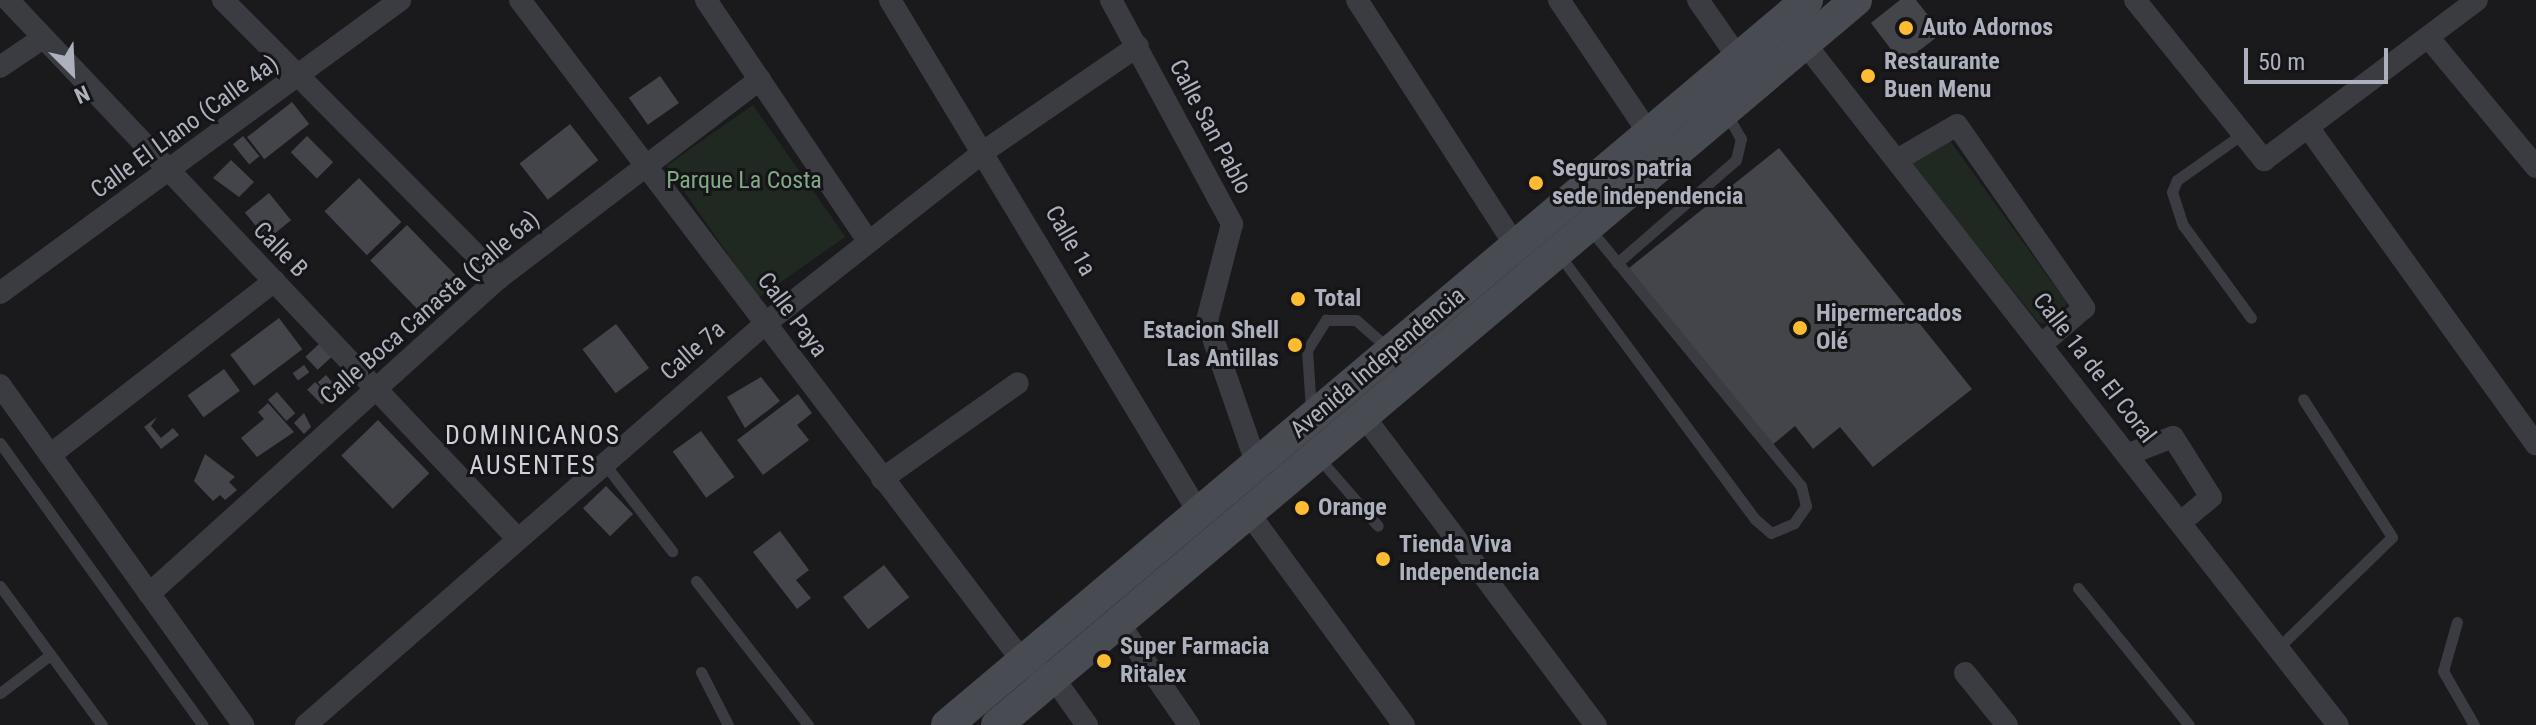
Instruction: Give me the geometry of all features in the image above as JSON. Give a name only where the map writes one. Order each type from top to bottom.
[{"type":"main road","name":"Avenida Independencia","points":[[997,725],[1248,512],[1319,440],[1393,352],[1452,321],[1557,253],[1856,0]]},
{"type":"main road","name":"Avenida Independencia","points":[[947,725],[1257,465],[1319,440],[1363,415],[1452,321],[1516,247],[1739,59],[1801,2]]},
{"type":"street","name":"Calle B","points":[[8,0],[515,536]]},
{"type":"street","points":[[223,0],[499,278]]},
{"type":"street","name":"Calle El Llano (Calle 4a)","points":[[0,293],[400,0]]},
{"type":"street","name":"Calle Paya","points":[[520,0],[1023,662]]},
{"type":"street","points":[[706,0],[868,241]]},
{"type":"street","name":"Calle 1a","points":[[890,0],[986,150],[1199,513]]},
{"type":"street","name":"Calle San Pablo","points":[[1111,0],[1232,224],[1207,321],[1257,465]]},
{"type":"street","points":[[1357,0],[1516,247]]},
{"type":"street","points":[[1559,0],[1668,161]]},
{"type":"street","points":[[1698,0],[1739,59]]},
{"type":"street","points":[[2135,0],[2255,158],[2267,160],[2477,0]]},
{"type":"street","points":[[2428,37],[2536,167]]},
{"type":"street","points":[[0,67],[43,38]]},
{"type":"street","name":"Calle 1a de El Coral","points":[[1806,45],[2280,646],[2338,725]]},
{"type":"street","name":"Calle 7a","points":[[306,725],[515,536],[766,323],[986,150],[1138,46]]},
{"type":"street","name":"Calle Boca Canasta (Calle 6a)","points":[[149,594],[499,278],[760,79]]},
{"type":"street","points":[[1897,160],[1957,125],[2084,308],[2042,344]]},
{"type":"street","points":[[2310,130],[2536,444]]},
{"type":"street","points":[[50,455],[274,281]]},
{"type":"street","points":[[882,479],[1018,383]]},
{"type":"street","points":[[0,385],[243,725]]},
{"type":"street","points":[[1363,415],[1596,725]]},
{"type":"street","points":[[2129,454],[2173,437],[2211,497],[2182,521]]},
{"type":"street","points":[[1248,512],[1404,725]]},
{"type":"street","points":[[1118,622],[1189,725]]},
{"type":"street","points":[[1023,662],[1053,677],[1087,725]]},
{"type":"street","points":[[1965,673],[2007,725]]},
{"type":"lane","points":[[1617,263],[1736,160],[1741,139],[1726,113]]},
{"type":"lane","points":[[2238,137],[2177,180],[2172,192],[2183,225],[2251,318]]},
{"type":"lane","points":[[1557,253],[1755,519],[1779,533],[1806,506],[1801,486],[1588,227]]},
{"type":"lane","points":[[1378,526],[1319,440],[1307,350],[1326,320],[1356,320],[1393,352]]},
{"type":"lane","points":[[2280,646],[2392,537],[2303,399]]},
{"type":"lane","points":[[0,443],[203,725]]},
{"type":"lane","points":[[603,462],[672,551]]},
{"type":"lane","points":[[696,581],[808,725]]},
{"type":"lane","points":[[0,586],[102,725]]},
{"type":"lane","points":[[2078,588],[2189,725]]},
{"type":"lane","points":[[2457,622],[2443,671],[2474,725]]},
{"type":"lane","points":[[0,693],[50,655]]},
{"type":"lane","points":[[701,672],[728,725]]},
{"type":"green space","name":"Parque La Costa","points":[[753,105],[845,237],[759,298],[666,166]]},
{"type":"green space","points":[[1948,138],[2067,303],[2052,325],[2039,323],[1912,165],[1913,156]]},
{"type":"building","name":"Auto Adornos","points":[[1900,0],[1916,0],[1942,33],[1902,64],[1871,23]]},
{"type":"building","points":[[660,76],[679,103],[648,125],[629,98]]},
{"type":"building","points":[[292,102],[309,124],[264,159],[247,137]]},
{"type":"building","points":[[570,124],[598,160],[548,200],[520,163]]},
{"type":"building","points":[[243,136],[259,156],[249,164],[233,144]]},
{"type":"building","points":[[307,136],[333,162],[317,178],[291,152]]},
{"type":"building","name":"Hipermercados Olé","points":[[1779,148],[1972,389],[1873,467],[1840,427],[1813,449],[1795,426],[1771,446],[1629,268]]},
{"type":"building","points":[[231,160],[254,182],[239,197],[213,178]]},
{"type":"building","points":[[359,178],[401,222],[367,255],[324,211]]},
{"type":"building","points":[[269,193],[291,220],[267,240],[245,213]]},
{"type":"building","points":[[407,225],[457,277],[420,312],[370,260]]},
{"type":"building","points":[[279,318],[302,349],[254,386],[230,355]]},
{"type":"building","points":[[616,324],[649,368],[616,393],[582,349]]},
{"type":"building","points":[[320,343],[332,356],[318,370],[305,357]]},
{"type":"building","points":[[304,365],[309,372],[298,381],[293,373]]},
{"type":"building","points":[[224,369],[240,391],[203,417],[188,395]]},
{"type":"building","points":[[326,375],[338,389],[330,396],[318,382]]},
{"type":"building","points":[[761,377],[780,401],[745,428],[727,397]]},
{"type":"building","points":[[315,382],[330,397],[322,405],[307,390]]},
{"type":"building","points":[[277,392],[295,413],[286,421],[268,400]]},
{"type":"building","points":[[798,394],[812,413],[797,425],[809,440],[763,475],[737,440]]},
{"type":"building","points":[[268,403],[294,432],[257,457],[241,438],[264,419],[258,412]]},
{"type":"building","points":[[304,413],[311,427],[304,434],[294,423]]},
{"type":"building","points":[[157,417],[151,426],[161,438],[173,428],[179,435],[161,449],[144,427]]},
{"type":"building","points":[[378,420],[429,473],[393,509],[341,455]]},
{"type":"building","points":[[701,431],[735,477],[706,498],[673,452]]},
{"type":"building","points":[[205,454],[235,477],[229,482],[237,490],[225,500],[220,495],[213,501],[194,481]]},
{"type":"building","points":[[606,486],[633,514],[610,536],[583,508]]},
{"type":"building","points":[[780,531],[809,570],[796,580],[811,598],[797,609],[753,552]]},
{"type":"building","points":[[884,565],[909,597],[868,629],[843,597]]},
{"type":"place","name":"Auto Adornos","points":[[1906,28]]},
{"type":"place","name":"Restaurante Buen Menu","points":[[1868,76]]},
{"type":"place","name":"Seguros patria sede independencia","points":[[1536,183]]},
{"type":"place","name":"Total","points":[[1298,299]]},
{"type":"place","name":"Hipermercados Olé","points":[[1800,328]]},
{"type":"place","name":"Estacion Shell Las Antillas","points":[[1295,345]]},
{"type":"place","name":"Orange","points":[[1302,508]]},
{"type":"place","name":"Tienda Viva Independencia","points":[[1383,559]]},
{"type":"place","name":"Super Farmacia Ritalex","points":[[1104,661]]},
{"type":"district","name":"DOMINICANOS AUSENTES","points":[[533,451]]}]
